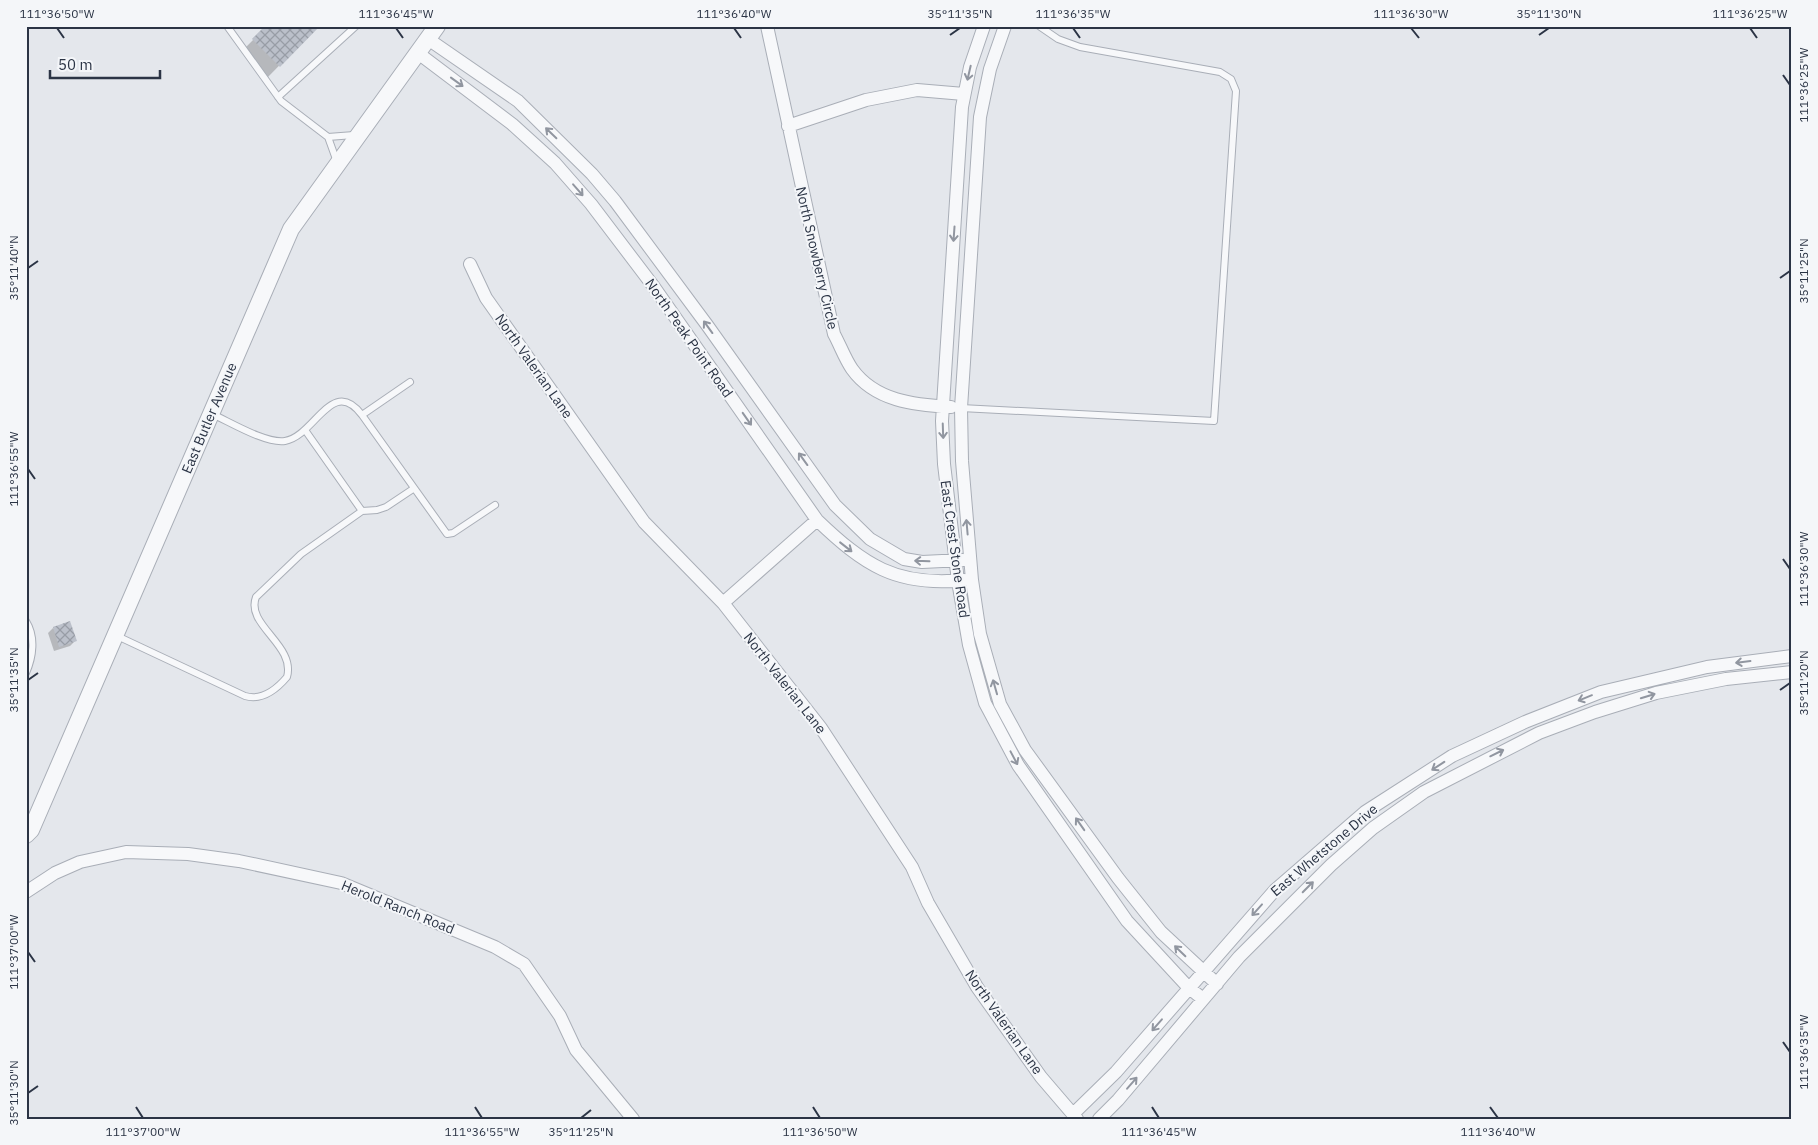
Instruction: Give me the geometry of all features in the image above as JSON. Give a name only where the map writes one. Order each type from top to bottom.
[{"type":"street","name":"North Snowberry Circle","points":[[766,26],[834,334],[852,369],[874,392],[900,402],[960,408]]},
{"type":"street","name":"East Crest Stone Road","points":[[984,26],[970,67],[962,107],[943,407],[944,464],[958,581],[969,645],[985,703],[1018,765],[1127,921],[1188,987],[1203,999]]},
{"type":"street","name":"East Crest Stone Road","points":[[1005,26],[990,69],[980,117],[972,270],[960,408],[962,462],[970,560],[980,634],[1000,704],[1025,750],[1154,924],[1216,984]]},
{"type":"street","name":"East Butler Avenue","points":[[26,835],[31,830],[291,229],[432,33]]},
{"type":"street","name":"North Peak Point Road","points":[[432,33],[518,101],[592,174],[707,325],[836,505],[870,539],[904,559],[922,562],[970,560]]},
{"type":"street","name":"North Peak Point Road","points":[[418,53],[512,124],[555,163],[591,204],[654,287],[817,520],[841,543],[875,568],[917,579],[972,580]]},
{"type":"street","points":[[788,126],[866,100],[917,90],[964,94]]},
{"type":"street","name":"North Valerian Lane","points":[[470,264],[486,298],[644,522],[723,603],[821,728],[912,867],[928,903],[977,987],[1042,1077],[1075,1116]]},
{"type":"street","points":[[723,603],[817,520]]},
{"type":"street","name":"East Whetstone Drive","points":[[1075,1116],[1282,883],[1365,812],[1452,756],[1525,722],[1601,692],[1707,667],[1792,656]]},
{"type":"street","name":"East Whetstone Drive","points":[[1098,1119],[1239,957],[1331,865],[1372,828],[1424,792],[1471,766],[1539,733],[1656,693],[1726,679],[1792,672]]},
{"type":"street","name":"Herold Ranch Road","points":[[26,892],[55,874],[80,862],[126,852],[188,854],[239,861],[341,883],[495,947],[524,964],[560,1016],[576,1050],[633,1119]]},
{"type":"lane","points":[[227,26],[278,97],[328,136],[338,164]]},
{"type":"lane","points":[[278,97],[356,26]]},
{"type":"lane","points":[[960,408],[1214,421],[1236,91],[1234,85],[1226,75],[1220,72],[1069,44],[1039,26]]},
{"type":"lane","points":[[328,136],[360,134]]},
{"type":"lane","points":[[362,415],[410,382]]},
{"type":"lane","points":[[211,414],[276,441],[293,439],[305,430],[328,406],[342,400],[349,402],[362,415],[413,489],[447,534],[453,533],[495,505]]},
{"type":"lane","points":[[305,430],[362,511]]},
{"type":"lane","points":[[115,635],[245,696],[252,698],[264,696],[287,677],[288,663],[257,616],[253,603],[256,597],[301,554],[362,511],[386,507],[413,489]]},
{"type":"lane","points":[[26,621],[30,627],[32,645],[30,664],[26,673]]},
{"type":"building","points":[[265,26],[320,26],[280,67],[252,39]]},
{"type":"building","points":[[70,621],[77,641],[59,647],[53,627]]}]
